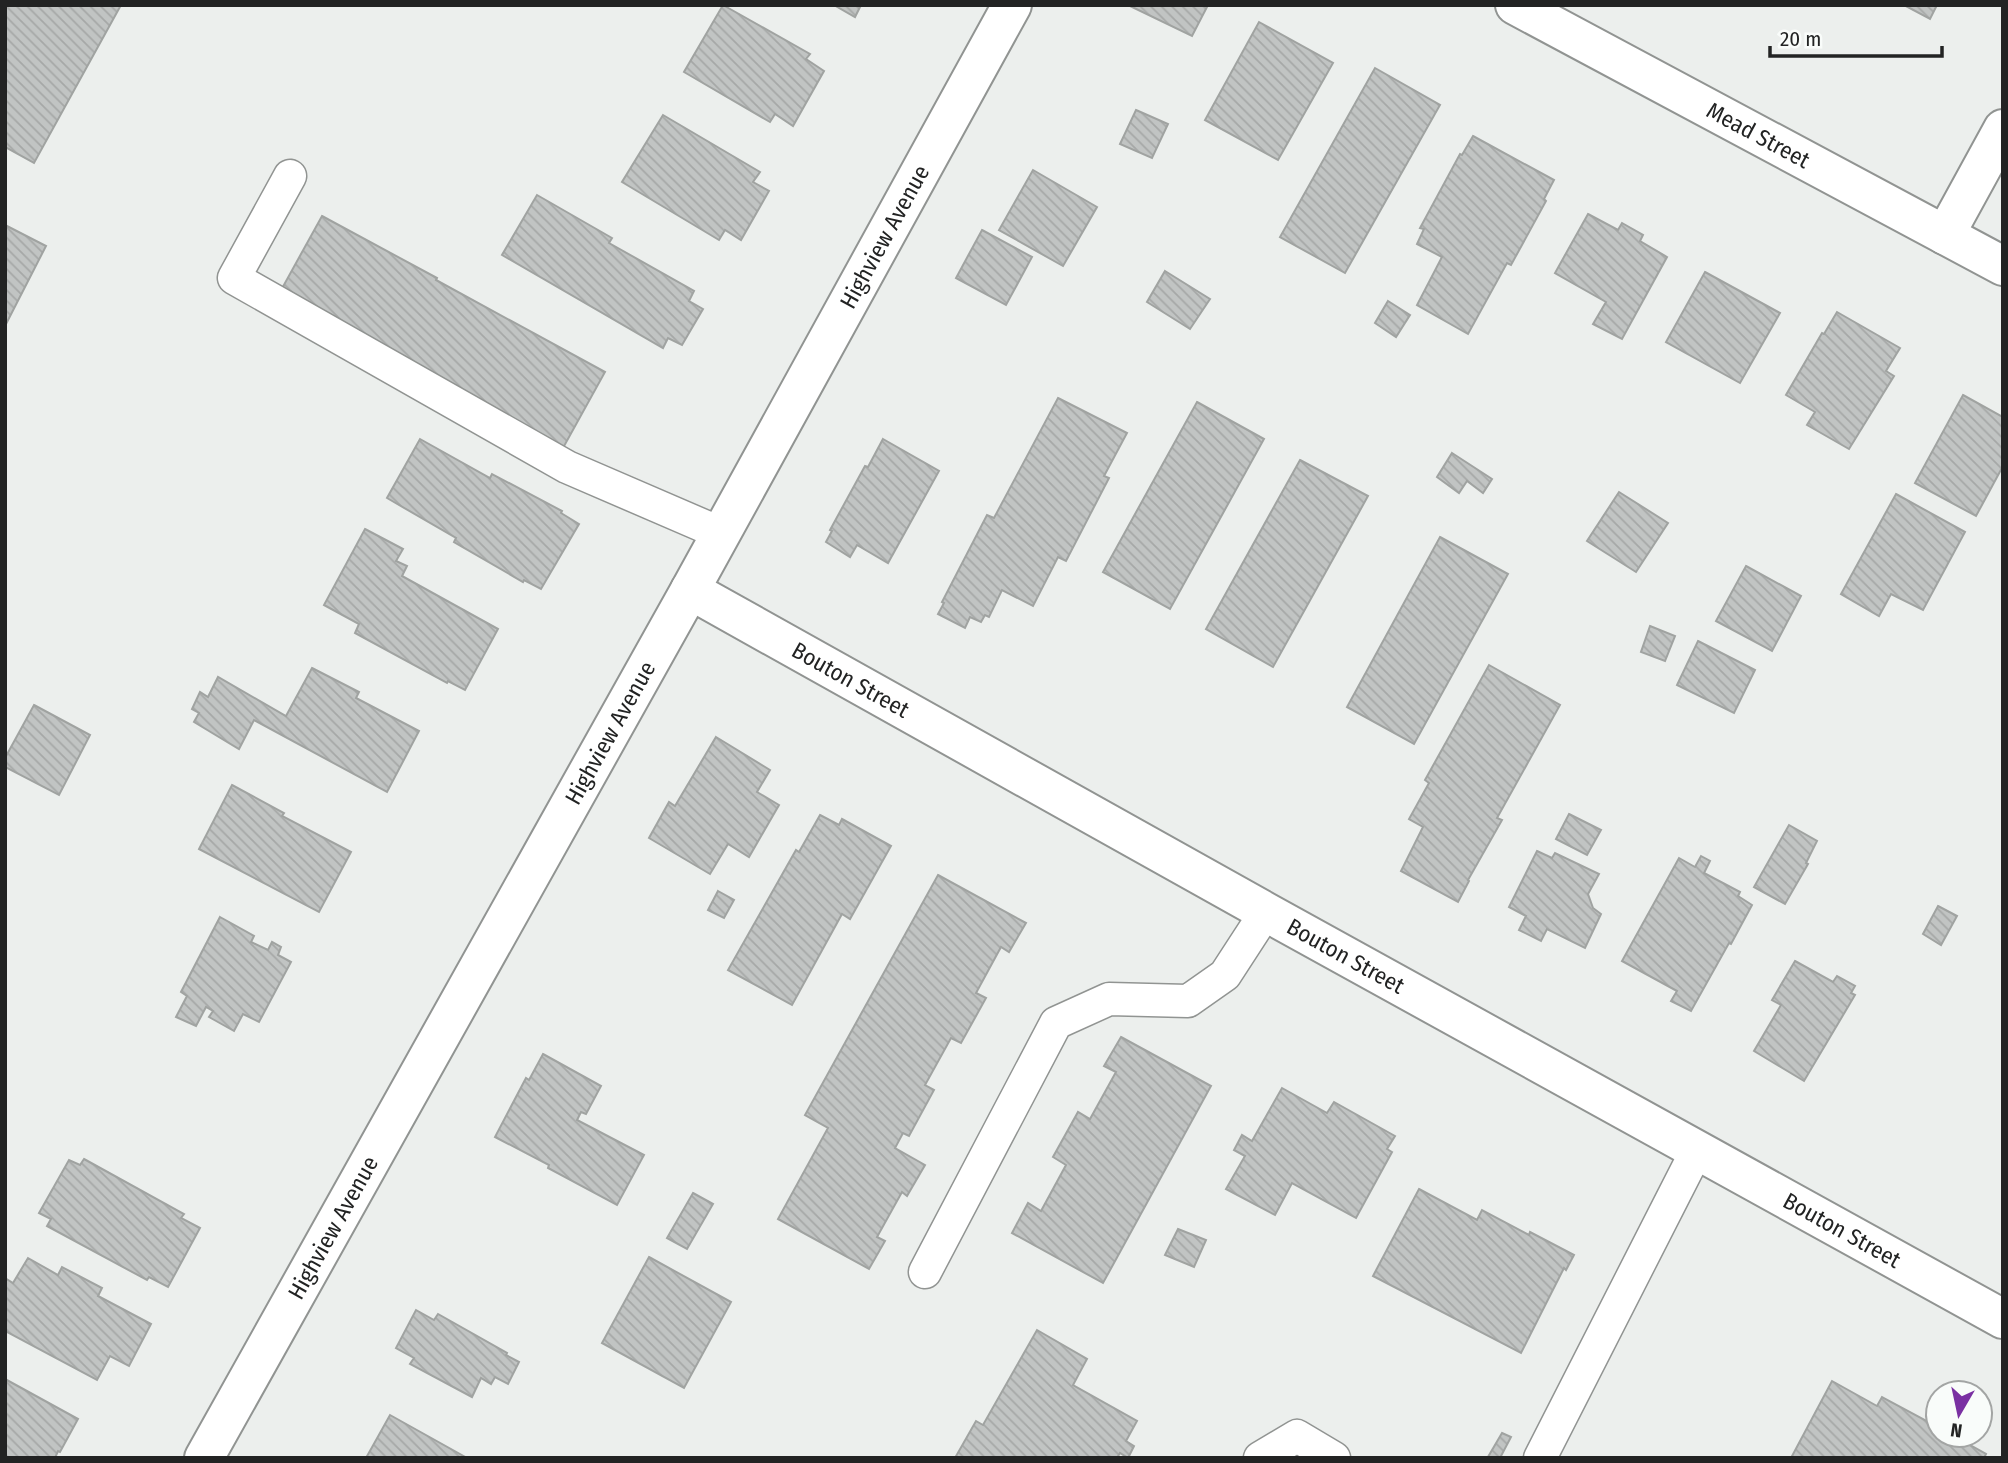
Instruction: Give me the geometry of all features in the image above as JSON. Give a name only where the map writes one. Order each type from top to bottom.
[{"type":"street","name":"Highview Avenue","points":[[204,1458],[690,590],[1012,5]]},
{"type":"street","name":"Mead Street","points":[[1515,5],[2003,267]]},
{"type":"street","points":[[1945,235],[2003,129]]},
{"type":"street","name":"Bouton Street","points":[[690,590],[2003,1319]]},
{"type":"lane","points":[[290,176],[234,278],[567,467],[720,533]]},
{"type":"lane","points":[[925,1272],[1056,1023],[1109,999],[1188,1001],[1225,975],[1266,912]]},
{"type":"lane","points":[[1541,1458],[1697,1150]]},
{"type":"lane","points":[[1260,1458],[1297,1436],[1334,1458]]},
{"type":"building","points":[[5,5],[121,5],[34,163],[5,147]]},
{"type":"building","points":[[723,5],[810,54],[806,59],[824,71],[793,126],[775,114],[770,122],[684,72]]},
{"type":"building","points":[[834,5],[861,5],[855,17]]},
{"type":"building","points":[[1128,5],[1208,5],[1192,36]]},
{"type":"building","points":[[1904,5],[1937,5],[1930,19]]},
{"type":"building","points":[[1259,22],[1333,63],[1278,160],[1205,120]]},
{"type":"building","points":[[1375,68],[1440,105],[1345,273],[1280,237]]},
{"type":"building","points":[[1136,110],[1168,124],[1152,158],[1120,144]]},
{"type":"building","points":[[663,115],[760,172],[753,182],[769,191],[741,240],[725,230],[719,240],[622,182]]},
{"type":"building","points":[[1473,136],[1554,180],[1544,199],[1546,201],[1511,265],[1507,263],[1468,334],[1417,305],[1442,257],[1417,244],[1424,229],[1420,228],[1460,154],[1462,155]]},
{"type":"building","points":[[1033,170],[1097,207],[1063,266],[999,230]]},
{"type":"building","points":[[537,195],[612,238],[609,243],[694,291],[689,301],[703,309],[682,345],[668,338],[663,348],[502,255]]},
{"type":"building","points":[[1588,214],[1618,230],[1622,223],[1643,235],[1640,241],[1667,257],[1622,339],[1593,324],[1606,302],[1555,273]]},
{"type":"building","points":[[322,216],[605,372],[563,448],[280,292]]},
{"type":"building","points":[[5,225],[46,246],[5,326]]},
{"type":"building","points":[[982,230],[1032,257],[1006,305],[956,278]]},
{"type":"building","points":[[1165,271],[1210,299],[1190,329],[1147,302]]},
{"type":"building","points":[[1705,272],[1780,313],[1740,383],[1666,342]]},
{"type":"building","points":[[1388,301],[1410,315],[1396,337],[1375,323]]},
{"type":"building","points":[[1837,312],[1900,348],[1886,371],[1894,376],[1849,449],[1807,425],[1815,412],[1786,395]]},
{"type":"building","points":[[1963,395],[2003,417],[2003,466],[1976,516],[1915,483]]},
{"type":"building","points":[[1058,398],[1127,433],[1104,476],[1109,478],[1066,561],[1058,557],[1033,606],[1002,590],[989,617],[985,615],[981,622],[970,617],[965,628],[938,614],[944,603],[942,602],[987,515],[994,518]]},
{"type":"building","points":[[1197,402],[1264,439],[1170,609],[1103,572]]},
{"type":"building","points":[[420,439],[490,478],[492,474],[562,511],[561,513],[579,524],[541,589],[524,580],[523,582],[454,542],[456,538],[387,498]]},
{"type":"building","points":[[883,439],[939,471],[888,563],[857,545],[850,557],[826,542],[865,466],[868,467]]},
{"type":"building","points":[[1452,453],[1492,479],[1483,493],[1467,481],[1459,493],[1437,477]]},
{"type":"building","points":[[1300,460],[1368,496],[1273,667],[1206,629]]},
{"type":"building","points":[[1619,492],[1668,523],[1636,572],[1587,541]]},
{"type":"building","points":[[1896,494],[1965,532],[1923,610],[1891,594],[1879,616],[1841,594]]},
{"type":"building","points":[[365,529],[403,549],[396,561],[407,566],[402,576],[498,629],[465,690],[355,633],[359,624],[324,605]]},
{"type":"building","points":[[1440,537],[1508,574],[1414,744],[1347,707]]},
{"type":"building","points":[[1746,566],[1801,596],[1772,651],[1716,621]]},
{"type":"building","points":[[1650,626],[1675,636],[1665,661],[1641,652]]},
{"type":"building","points":[[1698,641],[1755,670],[1734,713],[1677,685]]},
{"type":"building","points":[[1489,665],[1560,705],[1497,818],[1502,820],[1458,902],[1401,871],[1423,827],[1409,819],[1429,783],[1425,780]]},
{"type":"building","points":[[312,668],[359,692],[356,698],[419,731],[387,792],[254,720],[239,749],[194,722],[199,713],[192,709],[200,692],[208,697],[218,677],[286,716]]},
{"type":"building","points":[[34,705],[90,735],[59,795],[5,767],[5,758]]},
{"type":"building","points":[[716,737],[770,770],[757,792],[779,805],[749,857],[728,844],[710,874],[649,838],[669,802],[675,806]]},
{"type":"building","points":[[232,785],[284,813],[282,816],[351,852],[319,912],[199,849]]},
{"type":"building","points":[[1569,814],[1601,830],[1587,855],[1556,839]]},
{"type":"building","points":[[820,815],[839,825],[842,819],[891,846],[850,919],[842,914],[792,1005],[728,970],[796,850],[799,852]]},
{"type":"building","points":[[1789,825],[1817,841],[1806,863],[1808,864],[1785,904],[1754,887]]},
{"type":"building","points":[[1537,851],[1552,858],[1555,853],[1599,874],[1588,894],[1593,908],[1601,914],[1585,948],[1547,929],[1541,941],[1519,930],[1526,916],[1509,907]]},
{"type":"building","points":[[1701,856],[1710,861],[1704,873],[1740,892],[1738,896],[1752,905],[1691,1011],[1671,1001],[1677,991],[1622,961],[1679,858],[1695,867]]},
{"type":"building","points":[[938,875],[1026,923],[1009,952],[1001,947],[976,993],[986,998],[961,1043],[951,1038],[925,1085],[934,1090],[909,1136],[903,1133],[895,1148],[925,1165],[907,1196],[902,1192],[877,1237],[885,1241],[869,1269],[778,1219],[828,1128],[805,1115]]},
{"type":"building","points":[[718,891],[734,900],[724,918],[708,910]]},
{"type":"building","points":[[1938,906],[1957,916],[1941,945],[1923,934]]},
{"type":"building","points":[[220,917],[254,936],[251,942],[268,950],[272,942],[281,947],[278,955],[291,962],[259,1022],[243,1014],[234,1031],[209,1017],[213,1011],[206,1007],[196,1026],[176,1017],[187,996],[181,992]]},
{"type":"building","points":[[1795,961],[1833,982],[1837,976],[1855,986],[1851,993],[1855,995],[1804,1081],[1754,1051],[1781,1005],[1772,1000]]},
{"type":"building","points":[[1121,1037],[1211,1086],[1103,1283],[1012,1233],[1028,1203],[1041,1211],[1066,1165],[1053,1157],[1078,1112],[1090,1119],[1116,1072],[1104,1066]]},
{"type":"building","points":[[543,1054],[601,1086],[586,1114],[581,1112],[577,1120],[644,1155],[617,1205],[495,1137],[526,1078],[529,1080]]},
{"type":"building","points":[[1282,1088],[1327,1113],[1334,1102],[1395,1136],[1387,1149],[1392,1152],[1356,1218],[1292,1183],[1275,1215],[1226,1189],[1245,1156],[1234,1150],[1242,1135],[1252,1141]]},
{"type":"building","points":[[84,1159],[184,1214],[181,1218],[200,1228],[168,1287],[149,1277],[147,1280],[47,1226],[51,1219],[39,1213],[69,1160],[80,1165]]},
{"type":"building","points":[[1419,1189],[1477,1220],[1482,1210],[1574,1255],[1566,1270],[1564,1268],[1521,1353],[1373,1276]]},
{"type":"building","points":[[693,1193],[713,1204],[687,1249],[667,1238]]},
{"type":"building","points":[[1178,1229],[1206,1240],[1194,1267],[1165,1255]]},
{"type":"building","points":[[649,1257],[731,1302],[684,1388],[602,1343]]},
{"type":"building","points":[[28,1258],[58,1275],[62,1267],[102,1288],[98,1296],[151,1324],[129,1366],[110,1356],[97,1380],[5,1331],[5,1278],[13,1283]]},
{"type":"building","points":[[416,1310],[434,1320],[438,1314],[519,1362],[508,1384],[495,1377],[491,1384],[481,1378],[472,1397],[410,1364],[414,1358],[396,1348]]},
{"type":"building","points":[[1037,1330],[1087,1359],[1073,1385],[1137,1421],[1126,1441],[1134,1446],[1128,1458],[1120,1453],[1117,1458],[955,1458],[976,1421],[983,1425]]},
{"type":"building","points":[[5,1379],[78,1419],[55,1458],[5,1458]]},
{"type":"building","points":[[1832,1381],[1877,1406],[1882,1397],[1924,1420],[1924,1449],[1977,1449],[1986,1454],[1984,1458],[1791,1458]]},
{"type":"building","points":[[390,1415],[467,1458],[366,1458]]},
{"type":"building","points":[[1502,1433],[1511,1437],[1500,1458],[1488,1457]]}]
